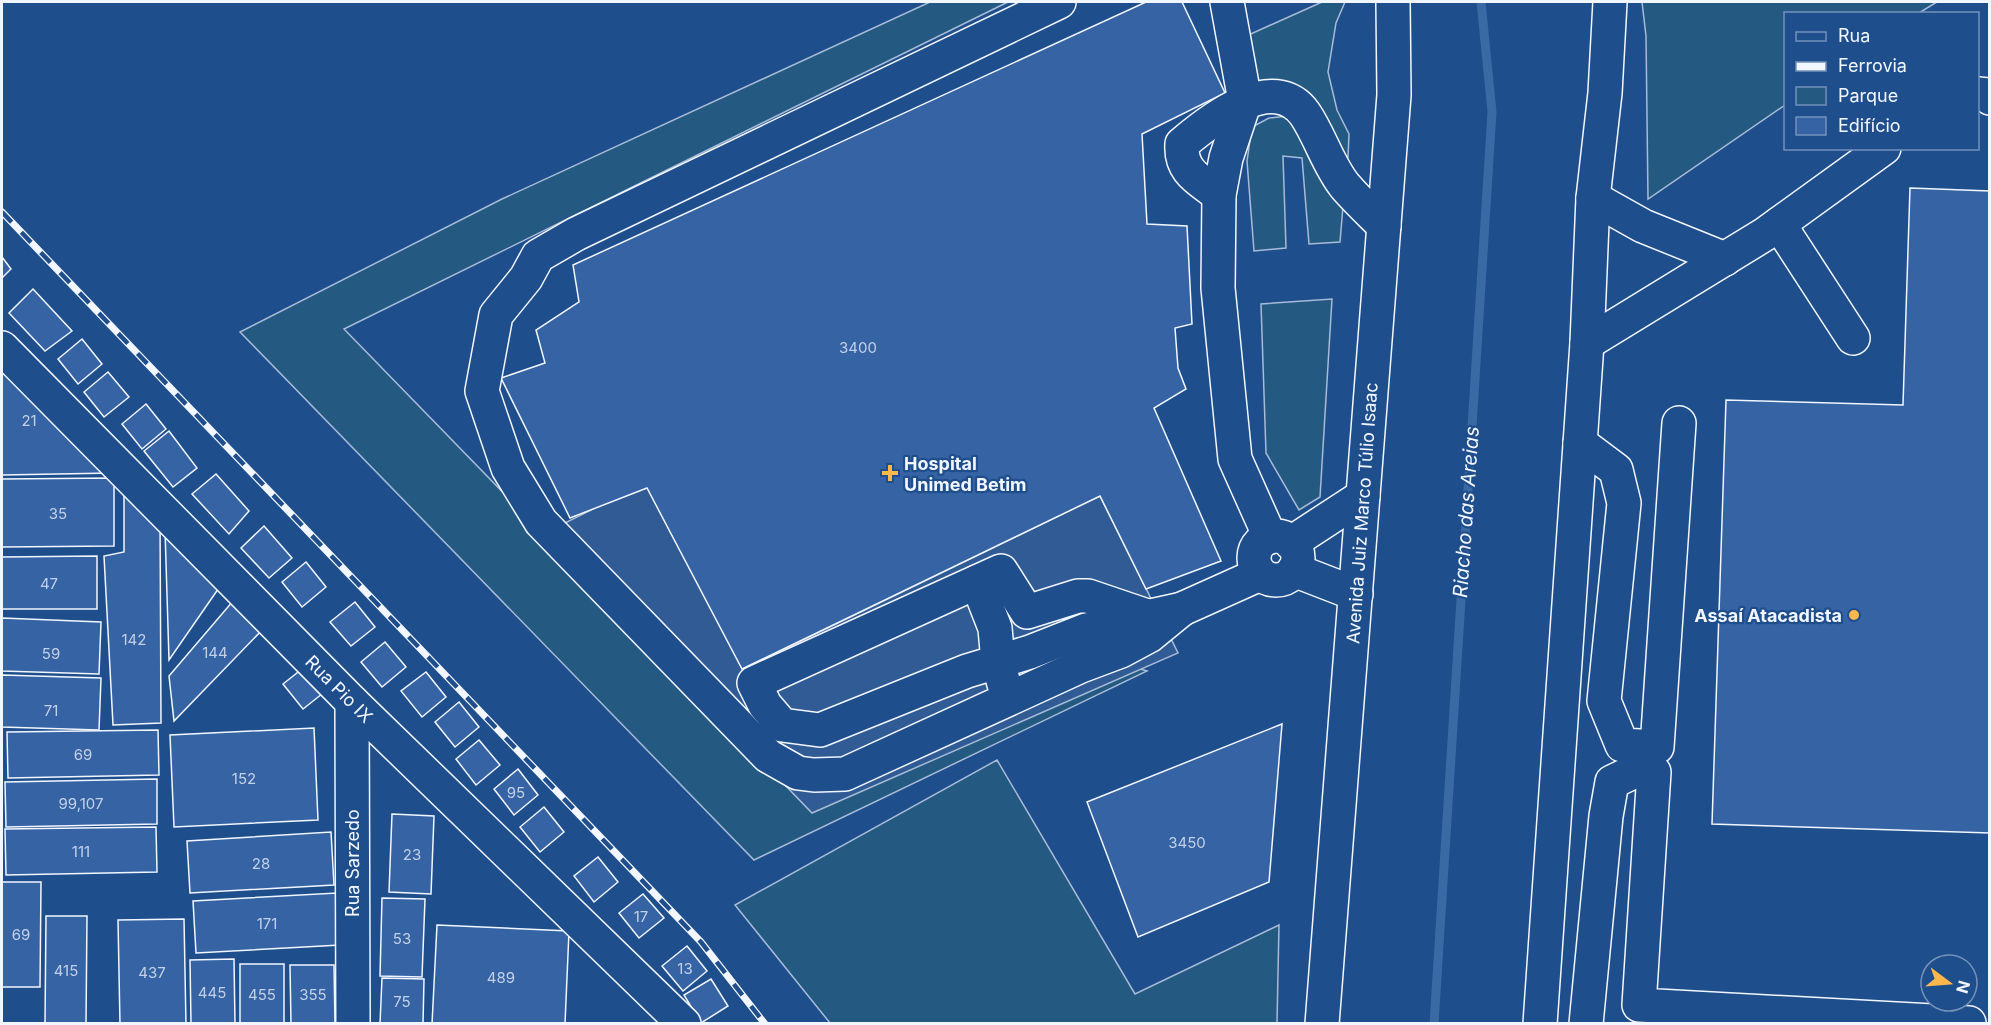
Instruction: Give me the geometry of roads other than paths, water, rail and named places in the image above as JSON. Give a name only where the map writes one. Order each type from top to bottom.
[{"type":"main road","points":[[1059,2],[576,234],[538,256],[526,278],[496,315],[482,391],[508,468],[541,522],[768,756],[798,773],[814,776],[845,774],[1081,666],[1121,651],[1149,636],[1182,609]]},
{"type":"main road","points":[[1207,2],[1240,104]]},
{"type":"main road","points":[[1227,2],[1240,104],[1219,195],[1218,288],[1235,459],[1285,550]]},
{"type":"main road","name":"Avenida Juiz Marco Túlio Isaac","points":[[1322,1023],[1394,95],[1393,2]]},
{"type":"main road","points":[[1540,1023],[1587,344],[1593,198],[1605,93],[1610,2]]},
{"type":"main road","points":[[1219,195],[1188,171],[1181,156],[1182,144],[1199,130],[1240,104],[1272,95],[1290,101],[1304,112],[1344,185],[1384,226]]},
{"type":"main road","points":[[1587,344],[1779,224],[1881,150]]},
{"type":"main road","points":[[1593,198],[1643,226],[1725,259]]},
{"type":"main road","points":[[1779,224],[1853,338]]},
{"type":"main road","name":"Rua Pio IX","points":[[2,348],[352,702],[684,1023]]},
{"type":"main road","points":[[1679,423],[1639,1005],[1969,1023]]},
{"type":"main road","points":[[1580,443],[1616,470],[1624,503],[1604,701],[1622,745],[1656,760]]},
{"type":"main road","points":[[1285,550],[1363,496]]},
{"type":"main road","points":[[1147,616],[1088,596],[1078,596],[1027,612],[1000,571],[754,683],[765,705],[782,725],[820,730],[967,671],[1086,630],[1182,609],[1260,574],[1254,564],[1255,552],[1260,542],[1285,550],[1356,594]]},
{"type":"main road","points":[[977,582],[995,628],[998,662],[1009,700]]},
{"type":"main road","name":"Rua Sarzedo","points":[[352,702],[353,1023]]},
{"type":"main road","points":[[1586,1023],[1606,816],[1612,782],[1656,760]]},
{"type":"waterway","name":"Riacho das Areias","points":[[1434,1024],[1492,112],[1481,2]]},
{"type":"railway","points":[[2,212],[701,942],[765,1024]]},
{"type":"place","name":"Hospital Unimed Betim","points":[[890,473]]},
{"type":"place","name":"Assaí Atacadista","points":[[1854,615]]}]
